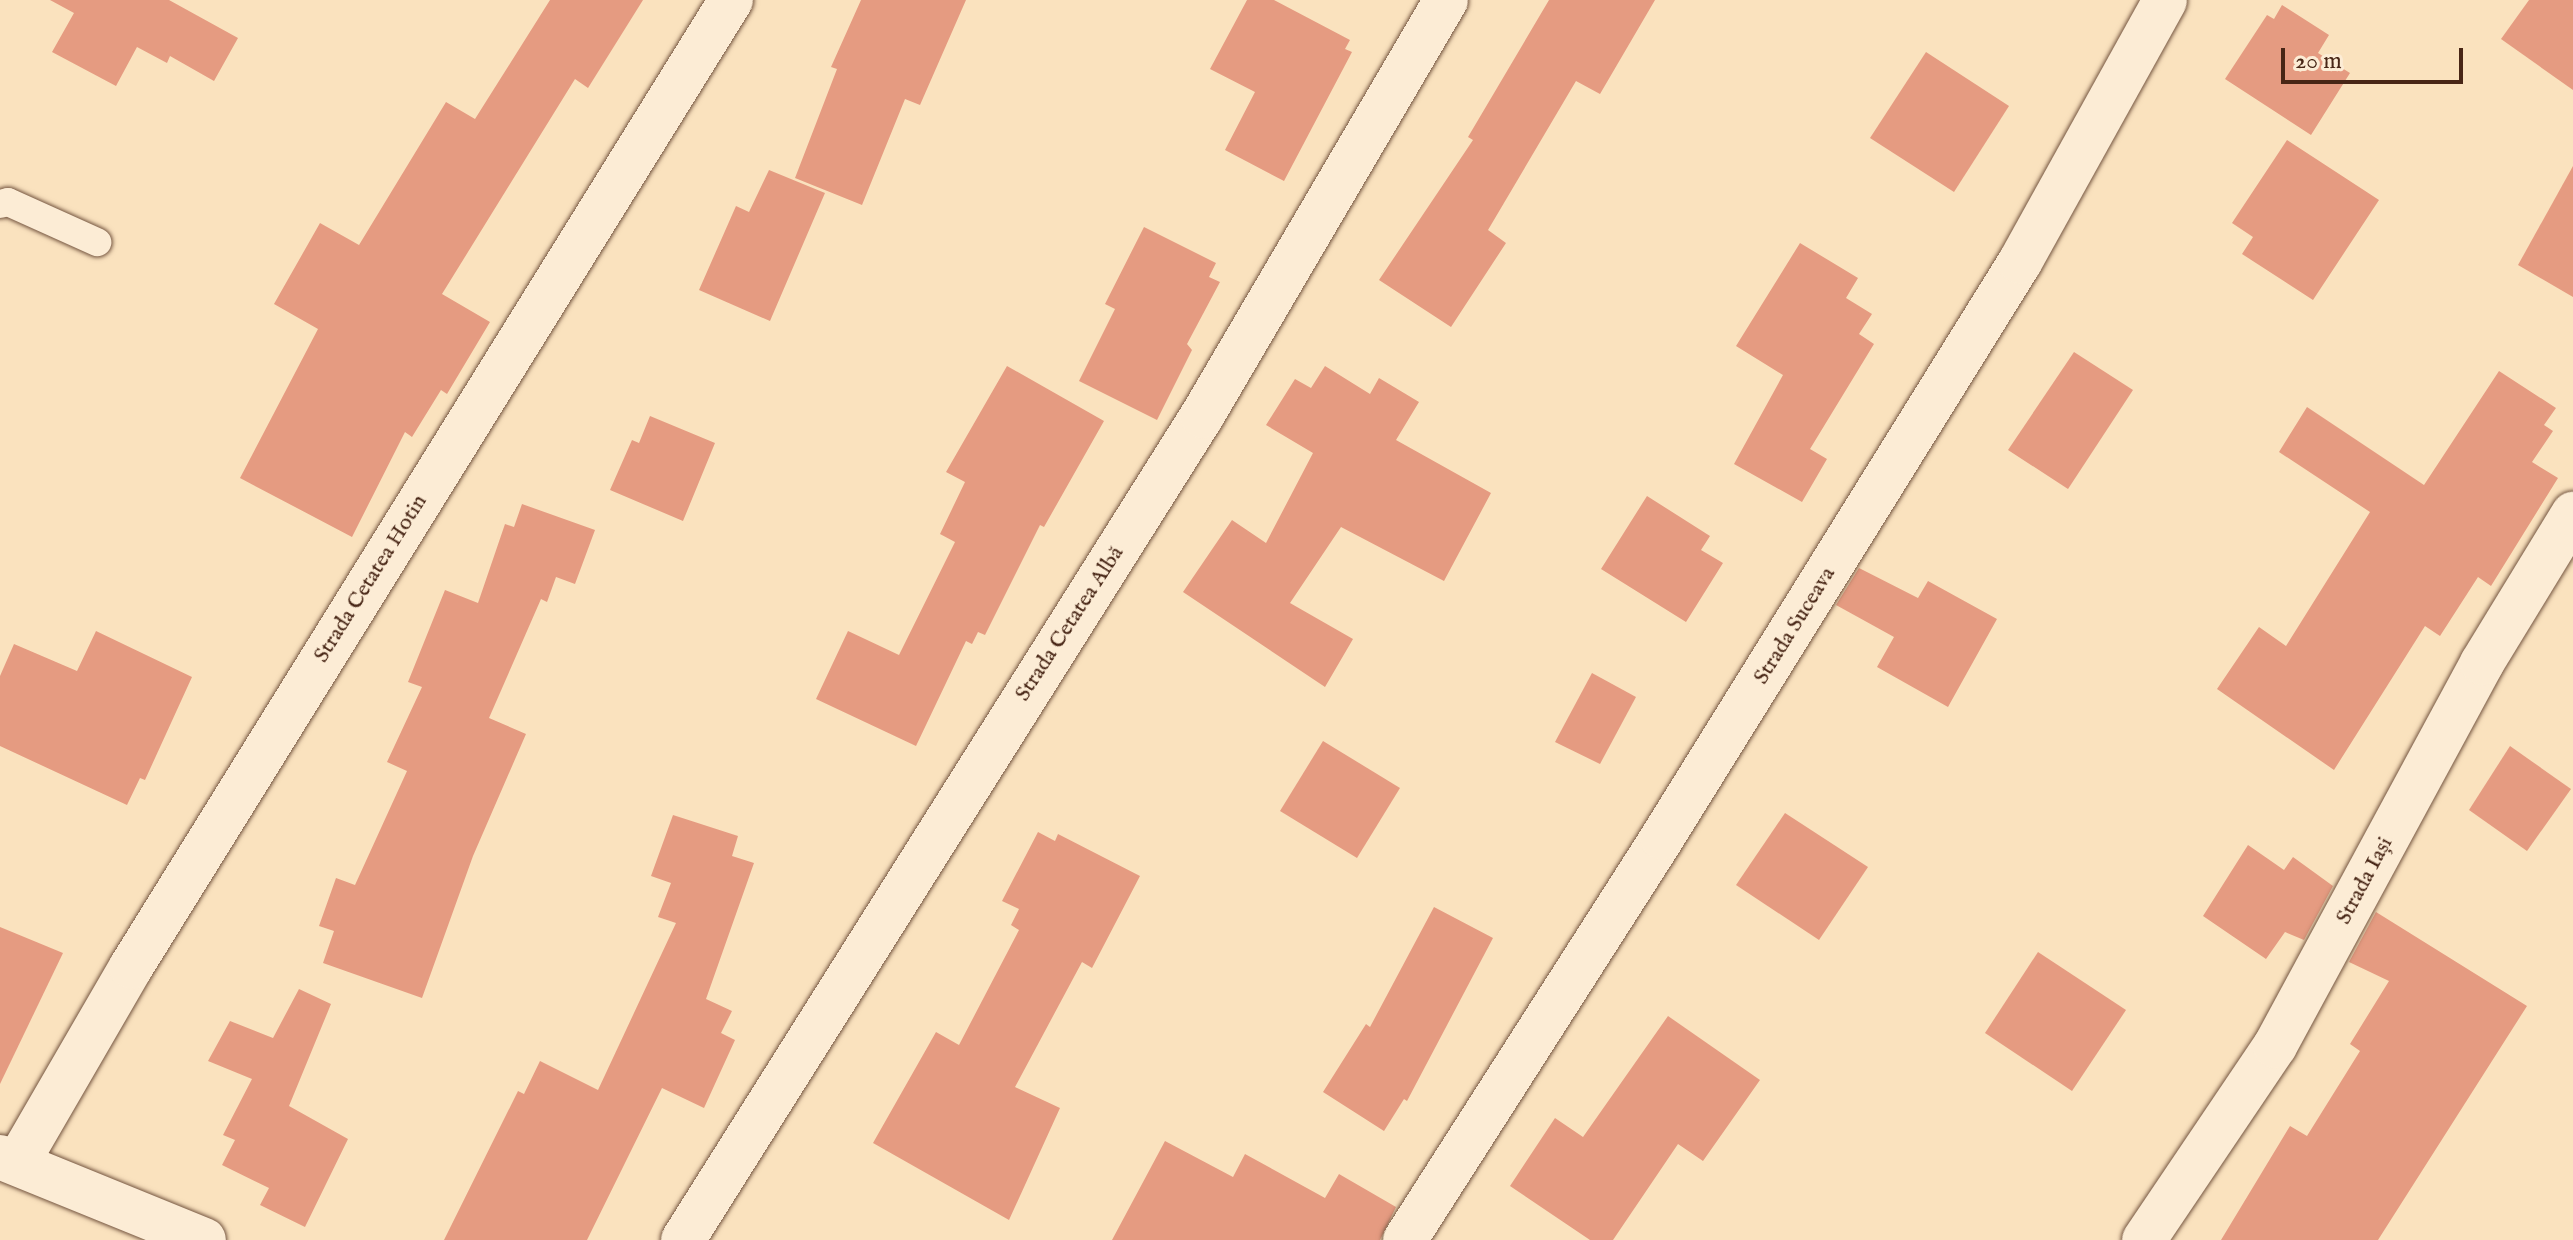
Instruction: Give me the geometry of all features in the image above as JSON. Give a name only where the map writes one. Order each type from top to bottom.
[{"type":"street","name":"Strada Cetatea Hotin","points":[[9,1159],[731,0]]},
{"type":"street","name":"Strada Cetatea Albă","points":[[683,1240],[1202,416],[1446,0]]},
{"type":"street","name":"Strada Suceava","points":[[1405,1240],[1688,798],[2011,276],[2165,0]]},
{"type":"street","name":"Strada Iași","points":[[2144,1240],[2275,1046],[2482,663],[2573,514]]},
{"type":"street","points":[[9,1159],[204,1240]]},
{"type":"lane","points":[[0,204],[8,202],[97,242]]},
{"type":"building","points":[[50,0],[169,0],[238,38],[214,81],[170,56],[167,63],[137,47],[116,86],[52,52],[74,13]]},
{"type":"building","points":[[550,0],[643,0],[588,88],[575,79],[442,294],[490,322],[447,394],[441,390],[412,437],[405,432],[352,537],[240,478],[318,329],[274,304],[320,223],[359,245],[446,102],[475,119]]},
{"type":"building","points":[[861,0],[966,0],[920,105],[905,99],[862,205],[795,178],[837,69],[831,67]]},
{"type":"building","points":[[1247,0],[1274,0],[1350,40],[1345,49],[1352,52],[1284,181],[1225,150],[1255,92],[1210,69]]},
{"type":"building","points":[[1549,0],[1655,0],[1600,94],[1576,81],[1488,230],[1506,243],[1451,327],[1379,280],[1473,140],[1468,137]]},
{"type":"building","points":[[2529,0],[2573,0],[2573,90],[2501,39]]},
{"type":"building","points":[[2282,5],[2329,35],[2318,53],[2350,73],[2311,135],[2225,79],[2267,15],[2274,19]]},
{"type":"building","points":[[1926,52],[2009,106],[1954,192],[1870,138]]},
{"type":"building","points":[[2287,140],[2379,200],[2313,300],[2242,254],[2253,237],[2232,223]]},
{"type":"building","points":[[2573,166],[2573,297],[2518,265]]},
{"type":"building","points":[[769,170],[825,193],[770,321],[699,290],[736,206],[749,212]]},
{"type":"building","points":[[1144,227],[1216,263],[1209,277],[1220,282],[1187,344],[1192,350],[1157,420],[1079,381],[1115,309],[1105,304]]},
{"type":"building","points":[[1800,243],[1858,278],[1846,298],[1872,314],[1859,334],[1874,344],[1810,449],[1827,459],[1802,502],[1734,464],[1783,375],[1736,346]]},
{"type":"building","points":[[2074,352],[2133,390],[2068,489],[2008,450]]},
{"type":"building","points":[[1007,366],[1104,421],[1044,527],[1040,525],[985,635],[978,632],[972,644],[966,641],[916,746],[816,699],[848,631],[899,655],[955,542],[940,534],[965,482],[946,472]]},
{"type":"building","points":[[1325,366],[1370,394],[1379,378],[1419,402],[1396,440],[1491,493],[1444,581],[1341,527],[1290,603],[1353,639],[1325,687],[1183,592],[1232,520],[1266,543],[1313,453],[1266,425],[1295,379],[1311,388]]},
{"type":"building","points":[[2499,371],[2556,408],[2544,425],[2553,431],[2532,462],[2558,478],[2491,586],[2478,577],[2440,636],[2425,626],[2334,770],[2217,689],[2259,627],[2286,646],[2370,512],[2279,452],[2307,407],[2424,485]]},
{"type":"building","points":[[650,416],[715,443],[683,521],[610,490],[632,440],[639,443]]},
{"type":"building","points":[[1647,496],[1710,536],[1701,550],[1723,563],[1686,622],[1601,569]]},
{"type":"building","points":[[522,504],[595,530],[575,584],[556,577],[547,602],[541,599],[489,718],[526,734],[473,856],[422,998],[323,963],[334,931],[319,926],[336,878],[355,885],[407,771],[387,762],[422,687],[408,682],[445,590],[478,603],[505,524],[514,527]]},
{"type":"building","points":[[1859,568],[1918,598],[1928,581],[1997,619],[1948,707],[1877,667],[1894,637],[1836,605]]},
{"type":"building","points":[[96,631],[192,677],[145,780],[140,778],[127,805],[0,746],[0,676],[14,644],[77,671]]},
{"type":"building","points":[[1592,673],[1636,697],[1600,764],[1555,742]]},
{"type":"building","points":[[1323,741],[1400,788],[1357,858],[1280,811]]},
{"type":"building","points":[[2510,746],[2571,789],[2527,851],[2469,810]]},
{"type":"building","points":[[1785,813],[1868,867],[1819,940],[1736,885]]},
{"type":"building","points":[[673,815],[738,836],[732,856],[754,863],[706,999],[732,1011],[721,1033],[735,1040],[704,1108],[662,1088],[587,1240],[444,1240],[518,1091],[524,1094],[540,1061],[598,1090],[676,923],[658,917],[671,883],[651,876]]},
{"type":"building","points":[[1038,832],[1055,841],[1058,834],[1140,876],[1092,968],[1082,962],[1015,1087],[1060,1108],[1009,1220],[873,1143],[936,1032],[959,1045],[1019,930],[1011,925],[1019,909],[1002,901]]},
{"type":"building","points":[[2248,845],[2284,870],[2293,857],[2333,886],[2304,940],[2285,932],[2266,959],[2203,916]]},
{"type":"building","points":[[1434,907],[1493,938],[1407,1101],[1404,1099],[1384,1131],[1323,1092],[1366,1024],[1370,1027]]},
{"type":"building","points":[[2376,912],[2527,1006],[2378,1240],[2221,1240],[2290,1126],[2307,1136],[2360,1051],[2350,1044],[2389,981],[2349,962]]},
{"type":"building","points":[[0,927],[63,953],[0,1084]]},
{"type":"building","points":[[2038,952],[2126,1010],[2072,1091],[1985,1033]]},
{"type":"building","points":[[299,989],[331,1004],[289,1106],[348,1139],[305,1227],[260,1205],[269,1188],[222,1165],[235,1140],[223,1135],[252,1079],[208,1061],[230,1021],[273,1038]]},
{"type":"building","points":[[1668,1016],[1760,1080],[1703,1161],[1678,1144],[1613,1240],[1590,1240],[1510,1186],[1555,1118],[1583,1137]]},
{"type":"building","points":[[1165,1141],[1233,1177],[1245,1154],[1325,1198],[1339,1174],[1396,1207],[1380,1240],[1112,1240]]}]
